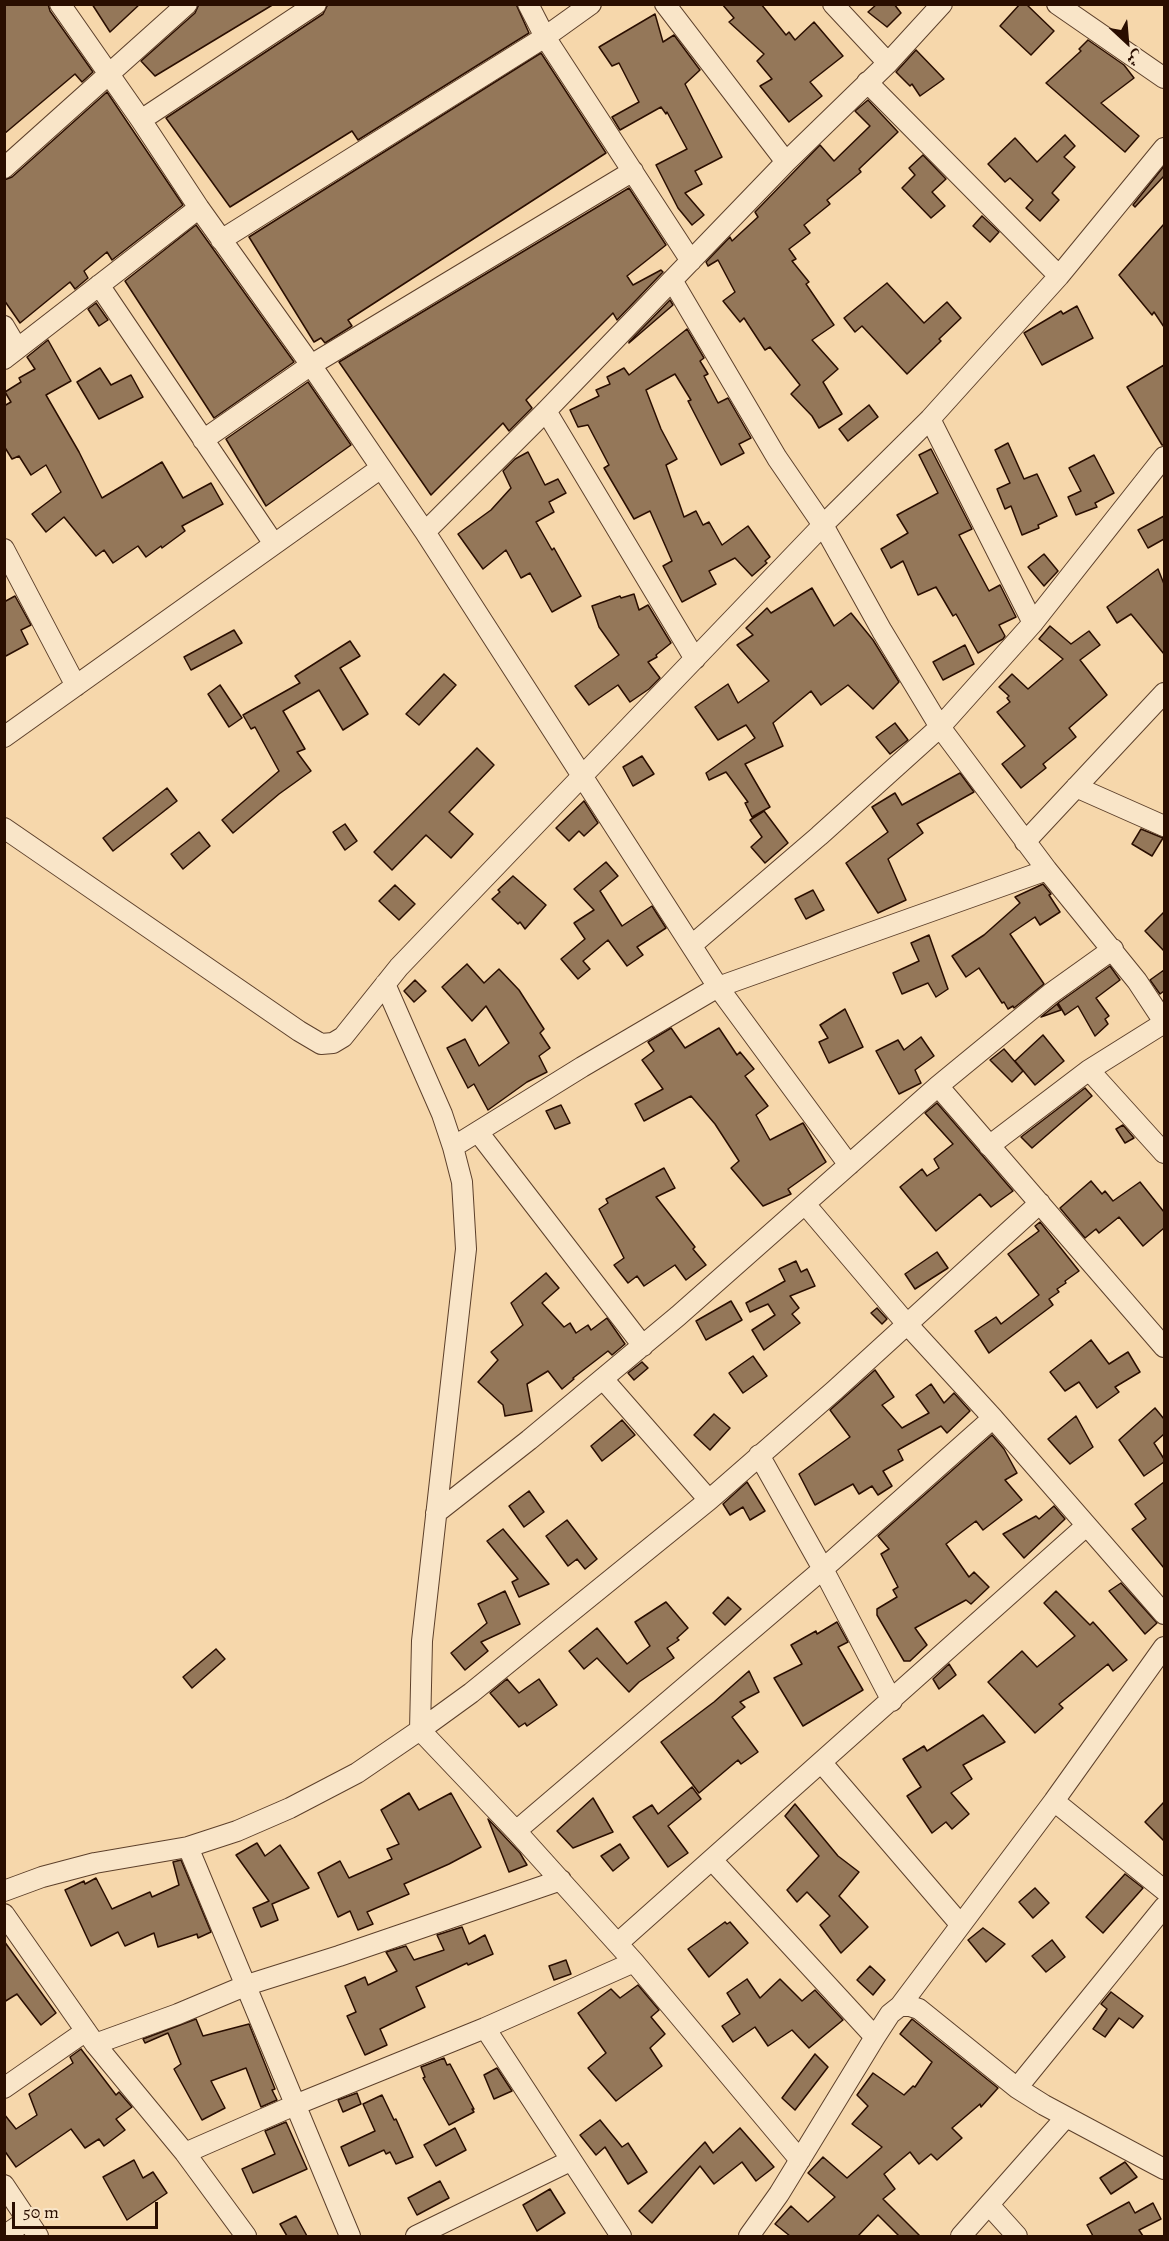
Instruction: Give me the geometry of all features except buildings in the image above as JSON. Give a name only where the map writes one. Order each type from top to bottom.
[{"type":"street","points":[[60,4],[424,532],[718,987],[849,1165]]},
{"type":"street","points":[[4,168],[187,4]]},
{"type":"street","points":[[141,120],[316,4]]},
{"type":"street","points":[[528,4],[545,37],[691,261]]},
{"type":"street","points":[[221,240],[545,37],[591,4]]},
{"type":"street","points":[[665,4],[786,162]]},
{"type":"street","points":[[833,4],[888,63]]},
{"type":"street","points":[[424,532],[546,411],[786,162],[888,63],[942,4]]},
{"type":"street","points":[[1057,4],[1164,78]]},
{"type":"street","points":[[867,82],[1059,276]]},
{"type":"street","points":[[4,828],[299,1031],[321,1044],[333,1043],[342,1037],[399,967],[823,525],[930,419],[1059,276],[1164,148]]},
{"type":"street","points":[[203,440],[311,365],[633,171]]},
{"type":"street","points":[[4,326],[11,354],[199,208]]},
{"type":"street","points":[[672,280],[777,458],[823,525],[882,631],[940,727],[1025,842],[1113,949],[1164,1022],[1089,1070],[989,1146]]},
{"type":"street","points":[[99,285],[274,544]]},
{"type":"street","points":[[546,411],[695,659]]},
{"type":"street","points":[[930,419],[1033,622]]},
{"type":"street","points":[[692,945],[819,836],[940,727],[1033,622],[1164,457]]},
{"type":"street","points":[[4,737],[381,468]]},
{"type":"street","points":[[4,549],[76,686]]},
{"type":"street","points":[[1025,842],[1164,693]]},
{"type":"street","points":[[1076,787],[1164,826]]},
{"type":"street","points":[[453,1147],[582,1067],[718,987],[1047,870]]},
{"type":"street","points":[[436,1513],[643,1346],[938,1086],[1050,994],[1113,949]]},
{"type":"street","points":[[385,984],[442,1114],[453,1147],[462,1182],[466,1249],[422,1641],[420,1730],[618,1943],[800,2160]]},
{"type":"street","points":[[1089,1070],[1164,1153]]},
{"type":"street","points":[[938,1086],[1164,1347]]},
{"type":"street","points":[[478,1132],[643,1346]]},
{"type":"street","points":[[4,1891],[42,1876],[95,1863],[188,1847],[237,1831],[290,1808],[357,1773],[480,1686],[708,1500],[835,1390],[1040,1203]]},
{"type":"street","points":[[805,1204],[906,1323],[993,1418],[1164,1614]]},
{"type":"street","points":[[603,1379],[708,1500]]},
{"type":"street","points":[[516,1831],[823,1569],[993,1418]]},
{"type":"street","points":[[759,1455],[823,1569],[892,1701]]},
{"type":"street","points":[[618,1943],[1086,1526]]},
{"type":"street","points":[[749,2236],[779,2194],[890,2014],[900,2006],[1054,1801],[1164,1647]]},
{"type":"street","points":[[821,1762],[960,1924]]},
{"type":"street","points":[[1054,1801],[1164,1890]]},
{"type":"street","points":[[188,1847],[350,2236]]},
{"type":"street","points":[[712,1860],[874,2037]]},
{"type":"street","points":[[4,2088],[91,2038],[178,2014],[247,1985],[561,1880]]},
{"type":"street","points":[[1017,2088],[1164,1907]]},
{"type":"street","points":[[4,1914],[91,2038],[184,2153],[246,2236]]},
{"type":"street","points":[[184,2153],[485,2028],[634,1962]]},
{"type":"street","points":[[900,2006],[919,2009],[1017,2088],[1164,2169]]},
{"type":"street","points":[[485,2028],[621,2236]]},
{"type":"street","points":[[961,2236],[1066,2117]]},
{"type":"street","points":[[416,2236],[570,2161]]},
{"type":"street","points":[[4,2186],[32,2228],[4,2236]]},
{"type":"street","points":[[989,2205],[1017,2236]]}]
